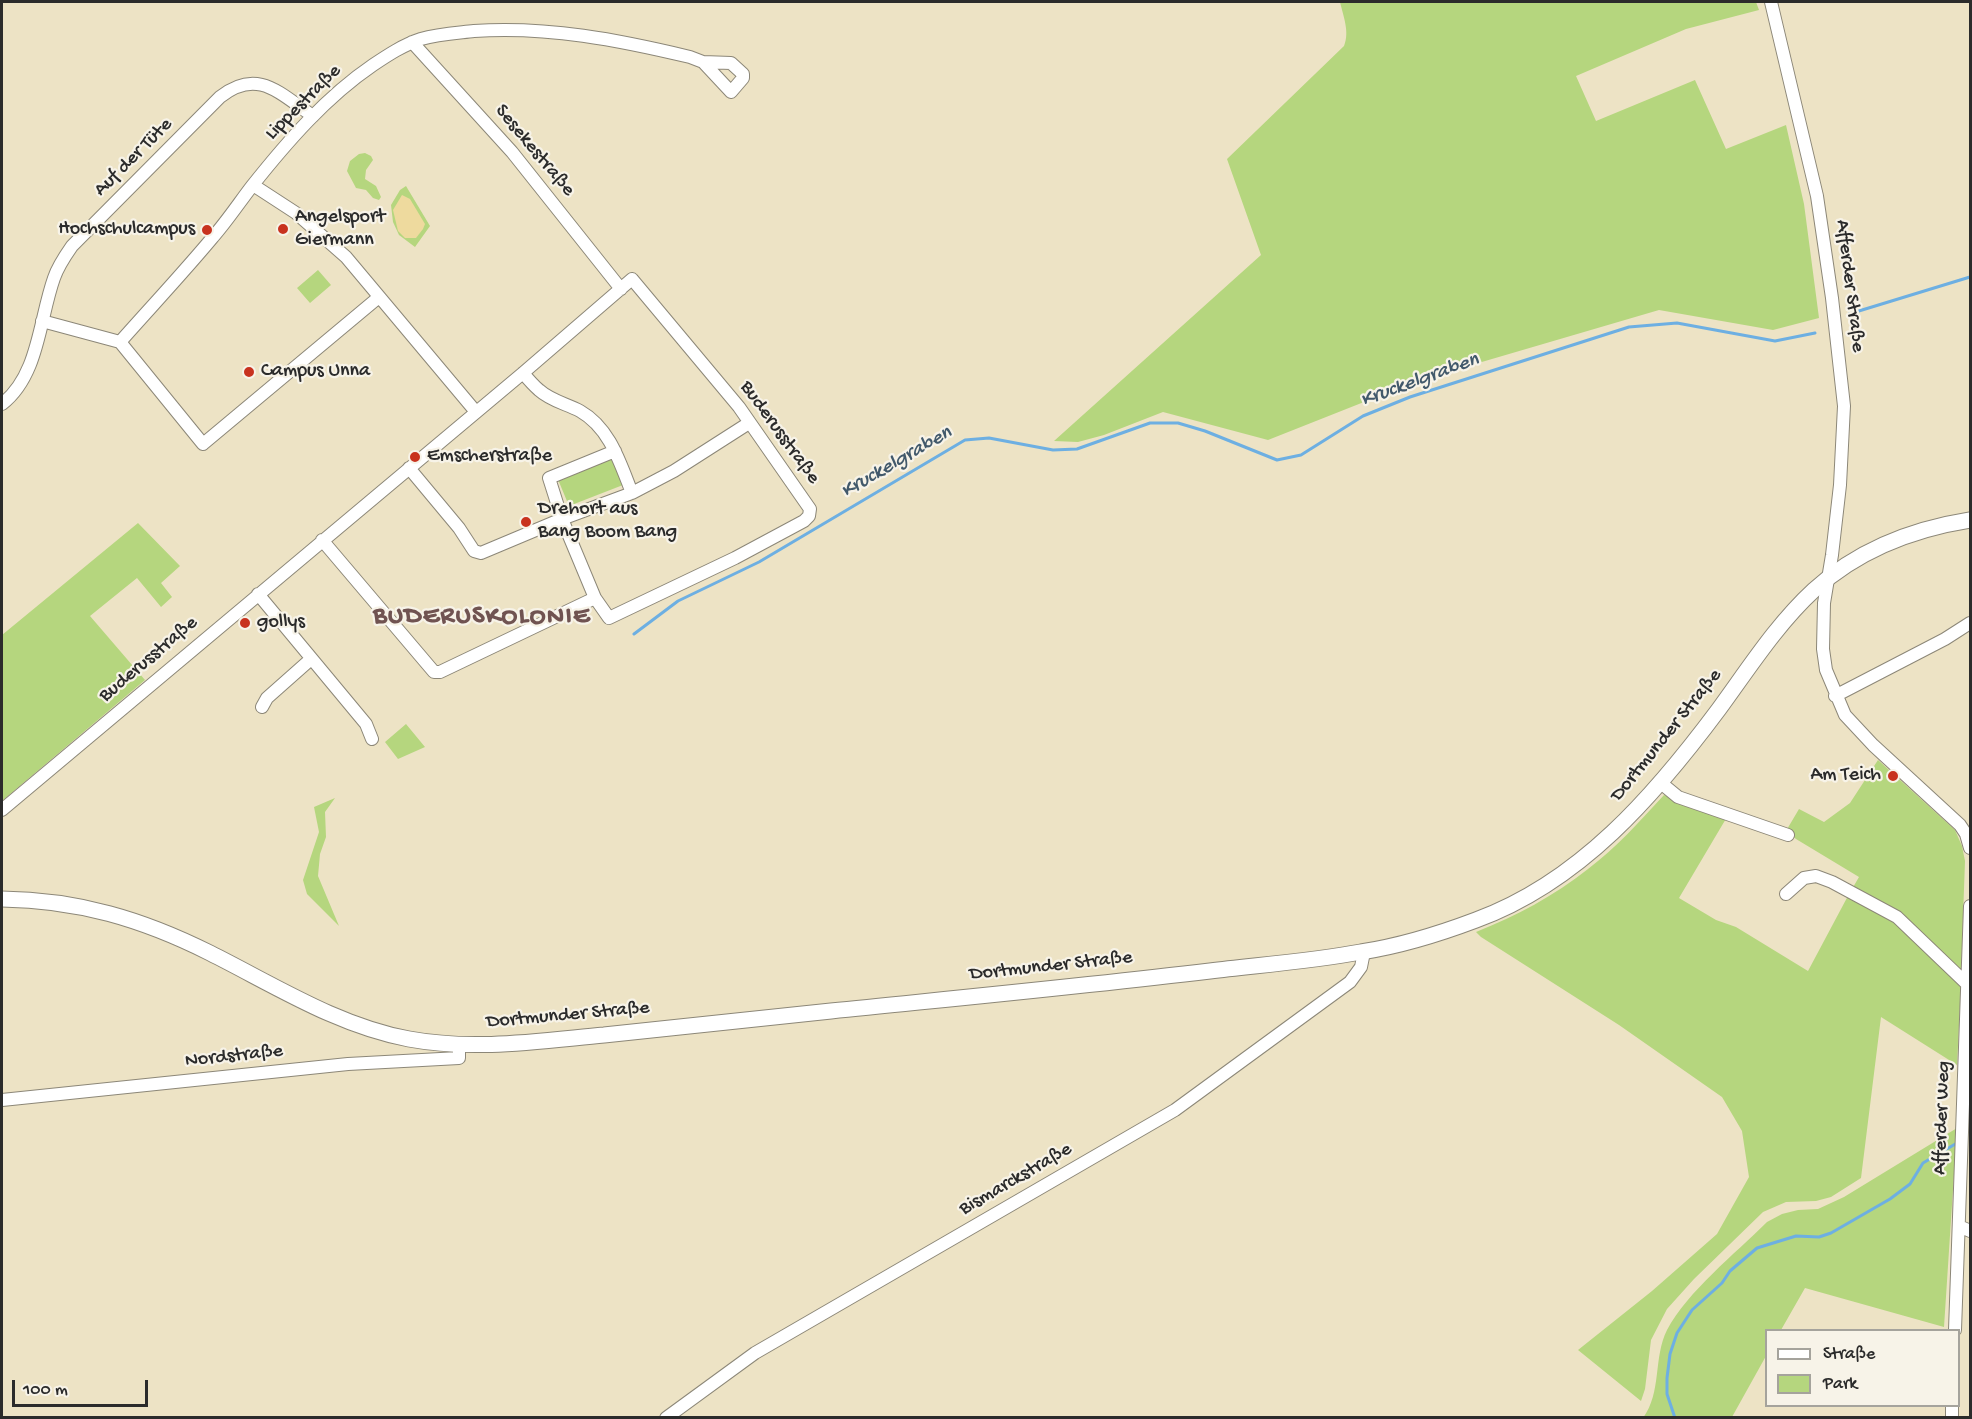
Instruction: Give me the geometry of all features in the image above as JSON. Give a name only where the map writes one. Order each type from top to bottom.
[{"type":"main road","name":"Dortmunder Straße","points":[[2,899],[67,903],[148,925],[206,951],[334,1016],[376,1031],[411,1039],[459,1044],[516,1043],[718,1023],[1152,978],[1364,952],[1434,935],[1483,918],[1529,896],[1565,873],[1630,817],[1660,783],[1780,627],[1813,591],[1852,562],[1889,542],[1925,529],[1971,520]]},
{"type":"street","name":"Afferder Straße","points":[[1771,2],[1817,196],[1832,298],[1844,406],[1840,485],[1827,579]]},
{"type":"street","name":"Lippestraße","points":[[120,342],[214,236],[253,185],[313,116],[364,72],[391,53],[412,42],[458,32],[542,30],[600,38],[690,57],[703,62]]},
{"type":"street","name":"Sesekestraße","points":[[412,42],[512,152],[621,289]]},
{"type":"street","name":"Auf der Tüte","points":[[2,404],[13,395],[30,364],[54,278],[72,246],[220,97],[231,88],[243,83],[256,82],[270,87],[313,116]]},
{"type":"street","points":[[253,185],[296,213],[346,257],[476,412]]},
{"type":"street","name":"Buderusstraße","points":[[2,810],[632,279],[739,407],[810,509],[809,516],[804,521],[735,558],[609,618],[595,598]]},
{"type":"street","points":[[42,321],[120,342],[203,444],[379,297]]},
{"type":"street","points":[[523,373],[538,390],[589,418],[607,437],[632,493]]},
{"type":"street","points":[[409,468],[477,553],[632,493],[674,471],[749,423]]},
{"type":"street","points":[[322,540],[434,672],[440,672],[595,598],[562,519],[549,478],[615,451]]},
{"type":"street","points":[[1827,579],[1823,649],[1826,670],[1835,696],[1845,715],[1873,745],[1960,825],[1971,849]]},
{"type":"street","points":[[258,594],[366,724],[372,739]]},
{"type":"street","points":[[1835,696],[1945,639],[1971,623]]},
{"type":"street","points":[[262,707],[267,698],[311,659]]},
{"type":"street","points":[[1660,783],[1678,796],[1788,835]]},
{"type":"street","points":[[1786,894],[1804,878],[1816,876],[1832,882],[1897,917],[1968,985]]},
{"type":"street","name":"Afferder Weg","points":[[1955,1329],[1965,1229],[1961,1153],[1971,906]]},
{"type":"street","name":"Bismarckstraße","points":[[666,1418],[755,1353],[1175,1110],[1350,982],[1361,967],[1364,952]]},
{"type":"street","name":"Nordstraße","points":[[2,1100],[348,1065],[459,1058],[459,1044]]},
{"type":"green space","points":[[1340,2],[1756,2],[1759,10],[1686,29],[1576,76],[1596,121],[1695,80],[1726,149],[1786,125],[1804,204],[1819,318],[1773,330],[1659,310],[1417,381],[1268,440],[1163,412],[1104,435],[1078,442],[1054,441],[1261,255],[1227,159],[1344,46],[1346,29]]},
{"type":"green space","points":[[365,153],[373,160],[366,170],[365,179],[376,186],[381,197],[379,200],[373,198],[366,190],[356,188],[347,171],[350,161],[359,154]]},
{"type":"green space","points":[[406,186],[430,226],[415,247],[399,235],[393,222],[391,205],[400,190]]},
{"type":"green space","points":[[318,270],[331,285],[310,303],[297,288]]},
{"type":"green space","points":[[612,456],[623,485],[569,506],[557,477]]},
{"type":"green space","points":[[138,523],[180,566],[161,583],[172,597],[161,607],[137,578],[90,616],[145,680],[2,801],[2,635]]},
{"type":"green space","points":[[406,724],[425,747],[398,759],[385,742]]},
{"type":"green space","points":[[1878,760],[1955,830],[1962,846],[1965,861],[1961,973],[1852,889],[1859,877],[1786,831],[1799,809],[1824,822],[1850,803]]},
{"type":"green space","points":[[1664,795],[1727,817],[1679,898],[1716,920],[1736,927],[1808,971],[1849,894],[1897,921],[1961,986],[1957,1065],[1881,1017],[1861,1178],[1831,1197],[1816,1201],[1786,1202],[1763,1212],[1694,1279],[1667,1309],[1651,1340],[1645,1389],[1641,1401],[1578,1350],[1652,1291],[1717,1234],[1749,1177],[1742,1131],[1722,1097],[1619,1025],[1476,932],[1534,905],[1575,879],[1618,843]]},
{"type":"green space","points":[[335,798],[325,812],[326,837],[320,854],[318,876],[339,926],[307,894],[303,880],[319,832],[314,807]]},
{"type":"green space","points":[[1957,1128],[1944,1327],[1805,1288],[1782,1329],[1765,1329],[1765,1358],[1732,1417],[1643,1418],[1653,1397],[1660,1352],[1667,1330],[1699,1287],[1767,1222],[1782,1214],[1818,1209],[1844,1197]]},
{"type":"sand","points":[[402,195],[410,199],[425,224],[416,238],[405,238],[398,231],[393,210]]},
{"type":"waterway","name":"Kruckelgraben","points":[[1849,314],[1970,277]]},
{"type":"waterway","name":"Kruckelgraben","points":[[634,634],[678,601],[759,562],[965,440],[989,438],[1053,450],[1077,449],[1150,423],[1178,423],[1205,431],[1277,460],[1301,455],[1363,416],[1410,397],[1629,327],[1677,323],[1775,341],[1815,333]]},
{"type":"waterway","points":[[1675,1418],[1667,1394],[1667,1378],[1670,1354],[1677,1333],[1692,1310],[1722,1283],[1730,1271],[1757,1248],[1796,1236],[1819,1237],[1831,1233],[1890,1199],[1910,1184],[1923,1163],[1957,1143]]},
{"type":"place","name":"Angelsport Giermann","points":[[283,229]]},
{"type":"place","name":"Hochschulcampus","points":[[207,230]]},
{"type":"place","name":"Campus Unna","points":[[249,372]]},
{"type":"place","name":"Emscherstraße","points":[[415,457]]},
{"type":"place","name":"Drehort aus Bang Boom Bang","points":[[526,522]]},
{"type":"place","name":"gollys","points":[[245,623]]},
{"type":"place","name":"Am Teich","points":[[1893,776]]},
{"type":"district","name":"BUDERUSKOLONIE","points":[[482,618]]}]
